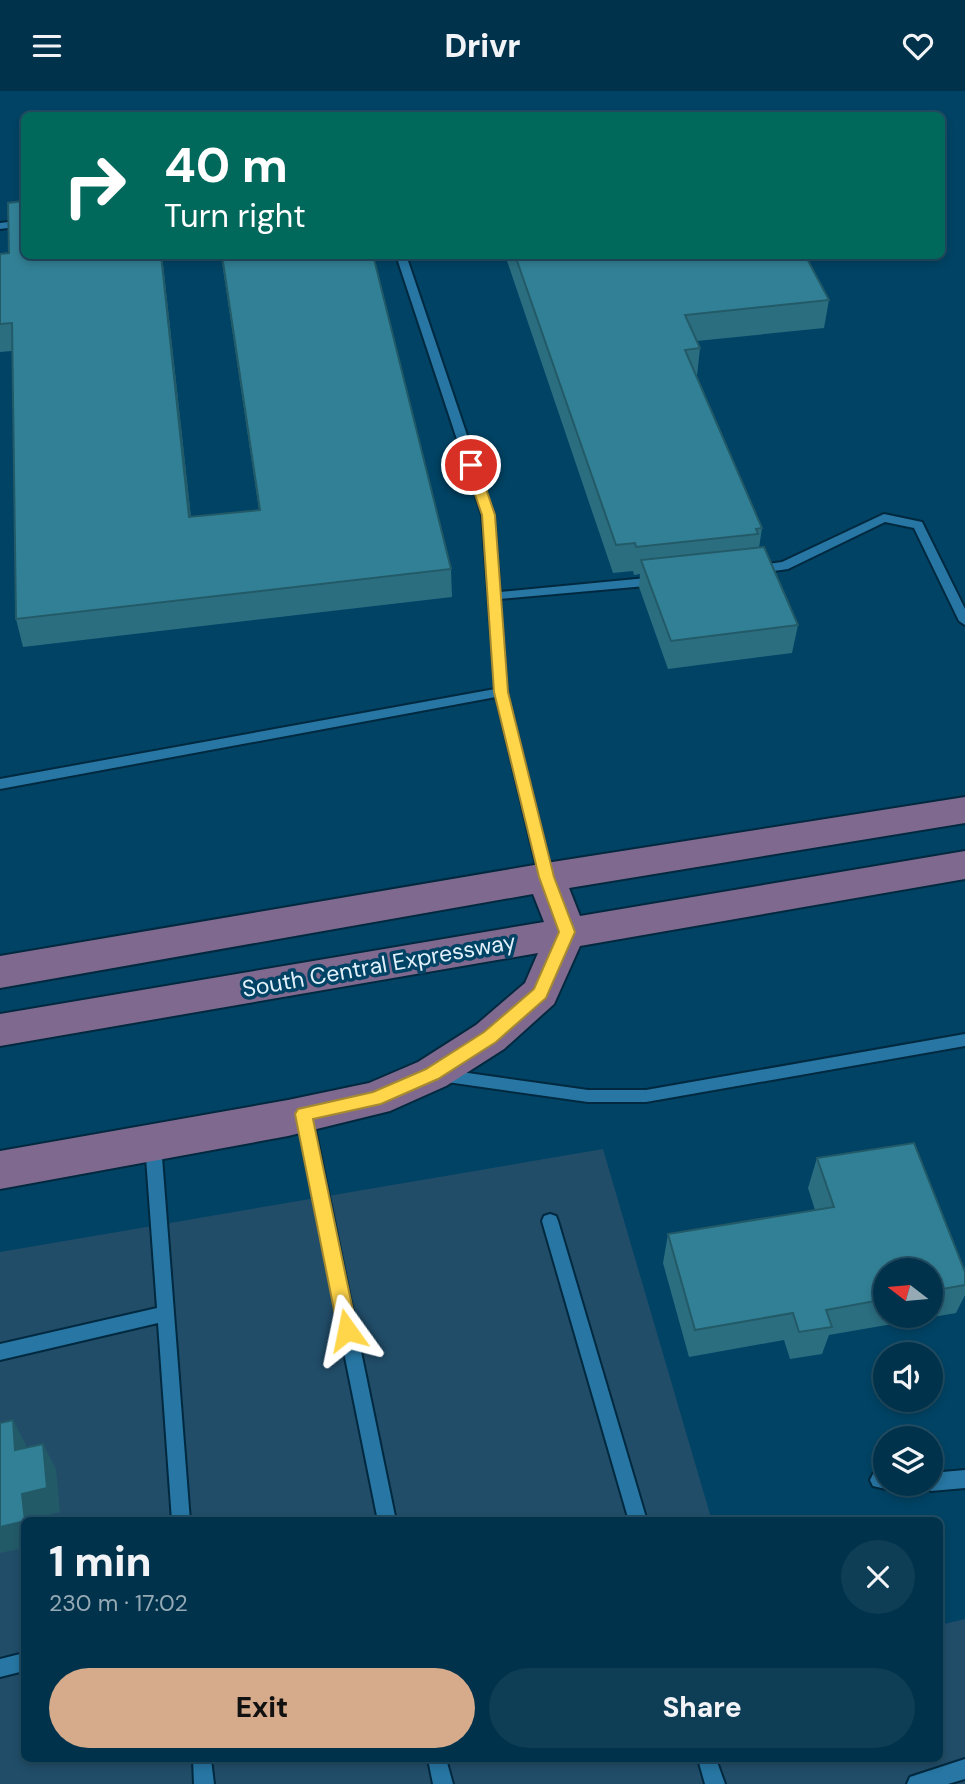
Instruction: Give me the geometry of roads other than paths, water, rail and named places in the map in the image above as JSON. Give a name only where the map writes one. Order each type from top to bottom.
[{"type":"main road","points":[[0,972],[546,877],[965,810]]},
{"type":"main road","name":"South Central Expressway","points":[[0,1030],[965,865]]},
{"type":"main road","points":[[0,1170],[375,1099],[432,1074],[490,1037],[540,993],[567,932],[546,877]]},
{"type":"lane","points":[[0,226],[21,223]]},
{"type":"lane","points":[[402,259],[488,515],[501,692],[546,877]]},
{"type":"lane","points":[[744,571],[784,566],[884,518],[918,525],[965,621]]},
{"type":"lane","points":[[494,596],[677,579]]},
{"type":"lane","points":[[0,784],[501,692]]},
{"type":"lane","points":[[432,1074],[588,1096],[646,1096],[965,1040]]},
{"type":"lane","points":[[304,1114],[386,1517]]},
{"type":"lane","points":[[153,1142],[181,1517]]},
{"type":"lane","points":[[550,1221],[637,1517]]},
{"type":"lane","points":[[0,1352],[166,1314]]},
{"type":"lane","points":[[943,1481],[965,1479]]},
{"type":"lane","points":[[0,1668],[21,1663]]},
{"type":"lane","points":[[202,1762],[204,1784]]},
{"type":"lane","points":[[438,1762],[443,1784]]},
{"type":"lane","points":[[708,1762],[715,1784]]},
{"type":"lane","points":[[917,1784],[965,1769]]}]
